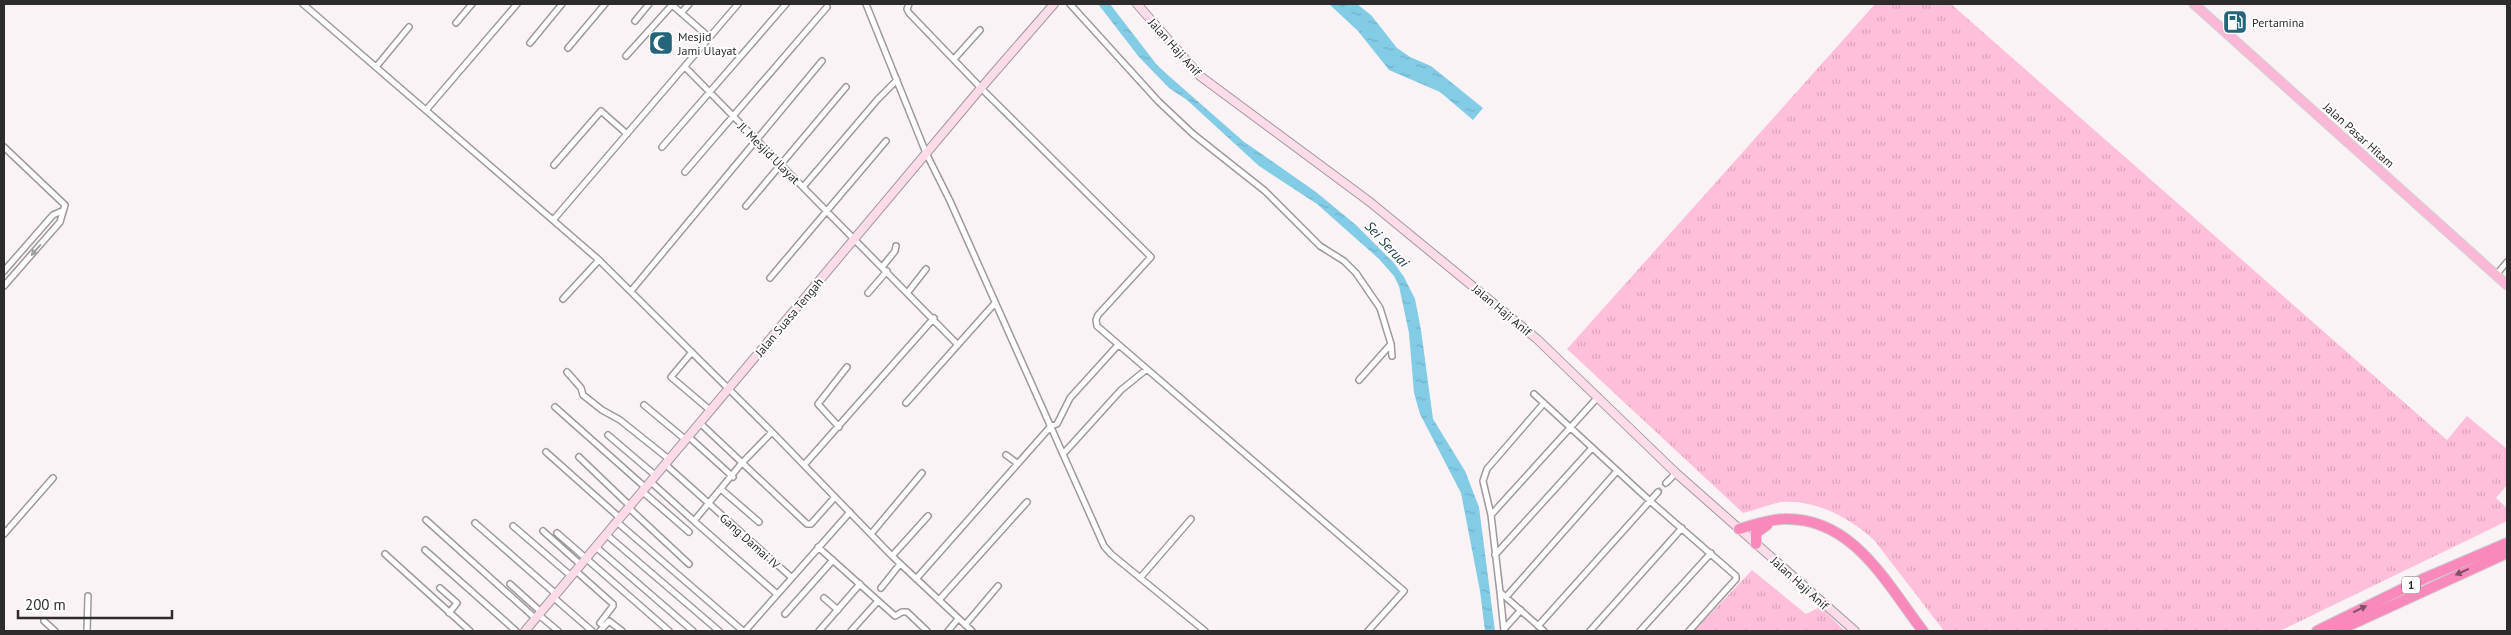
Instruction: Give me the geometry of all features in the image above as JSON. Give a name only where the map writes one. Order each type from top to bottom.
[{"type":"highway","points":[[1739,529],[1774,520],[1793,519],[1814,522],[1833,530],[1852,542],[1869,560],[1922,631]]},
{"type":"highway","points":[[1756,544],[1756,533],[1762,526],[1786,522],[1812,525],[1838,536],[1866,562],[1916,631]]},
{"type":"highway","name":"1","points":[[2317,631],[2425,578],[2507,543]]},
{"type":"highway","name":"1","points":[[2337,631],[2507,553]]},
{"type":"main road","name":"Jalan Suasa Tengah","points":[[525,631],[980,88],[1054,4]]},
{"type":"main road","name":"Jalan Haji Anif","points":[[1137,4],[1200,76],[1399,224],[1537,339],[1676,473],[1855,631]]},
{"type":"main road","name":"Jalan Pasar Hitam","points":[[2194,4],[2507,286]]},
{"type":"street","points":[[303,4],[427,109],[599,260],[690,354],[772,432],[900,564],[972,631]]},
{"type":"street","points":[[456,22],[472,4]]},
{"type":"street","points":[[427,109],[517,4]]},
{"type":"street","points":[[530,43],[562,4]]},
{"type":"street","points":[[568,48],[605,4]]},
{"type":"street","points":[[635,21],[649,4]]},
{"type":"street","points":[[626,56],[671,4],[709,37]]},
{"type":"street","points":[[681,13],[689,4]]},
{"type":"street","points":[[554,219],[738,4]]},
{"type":"street","points":[[662,147],[786,4]]},
{"type":"street","points":[[866,4],[894,82],[1064,453],[1104,546],[1205,631]]},
{"type":"street","points":[[910,4],[906,9],[909,13],[980,88],[1151,257],[1097,318],[1097,326],[1404,591],[1368,631]]},
{"type":"street","points":[[1070,4],[1158,101],[1193,134],[1266,191],[1320,246],[1344,261],[1356,273],[1380,308],[1391,344],[1392,356]]},
{"type":"street","points":[[686,172],[826,7]]},
{"type":"street","points":[[376,67],[409,27]]},
{"type":"street","points":[[954,59],[980,30]]},
{"type":"street","points":[[631,292],[822,61]]},
{"type":"street","name":"Jl. Mesjid Ulayat","points":[[685,67],[885,268],[957,344]]},
{"type":"street","points":[[803,187],[894,82]]},
{"type":"street","points":[[746,206],[846,87]]},
{"type":"street","points":[[554,165],[600,110],[627,134]]},
{"type":"street","points":[[770,278],[886,141]]},
{"type":"street","points":[[4,146],[62,200],[65,205],[60,222],[4,286]]},
{"type":"street","points":[[4,271],[53,215],[62,211]]},
{"type":"street","points":[[868,293],[885,268],[896,246]]},
{"type":"street","points":[[564,299],[599,260]]},
{"type":"street","points":[[2496,276],[2507,262]]},
{"type":"street","points":[[908,292],[926,269]]},
{"type":"street","points":[[906,403],[995,303]]},
{"type":"street","points":[[804,465],[839,428],[934,318]]},
{"type":"street","points":[[1360,380],[1391,344]]},
{"type":"street","points":[[916,578],[1050,426],[1058,424],[1070,398],[1118,345]]},
{"type":"street","points":[[690,354],[671,378],[710,411]]},
{"type":"street","points":[[839,428],[818,404],[847,367]]},
{"type":"street","points":[[1064,453],[1121,390],[1147,369]]},
{"type":"street","name":"Gang Damai IV","points":[[567,372],[582,388],[584,395],[602,410],[620,420],[668,462],[710,504],[791,577]]},
{"type":"street","points":[[1534,394],[1650,501],[1737,577],[1689,631]]},
{"type":"street","points":[[1491,515],[1598,396]]},
{"type":"street","points":[[1504,630],[1491,515],[1483,481],[1484,475],[1544,403]]},
{"type":"street","points":[[644,405],[688,438],[733,477]]},
{"type":"street","points":[[555,407],[694,521],[777,594]]},
{"type":"street","points":[[700,423],[741,464],[807,524],[812,524],[835,497]]},
{"type":"street","points":[[694,521],[733,477],[741,464],[772,432]]},
{"type":"street","points":[[608,435],[689,532]]},
{"type":"street","points":[[1495,555],[1592,448]]},
{"type":"street","points":[[546,452],[744,631],[850,512]]},
{"type":"street","points":[[1006,455],[1017,463]]},
{"type":"street","points":[[579,457],[689,564]]},
{"type":"street","points":[[1506,597],[1617,471]]},
{"type":"street","points":[[871,534],[922,473]]},
{"type":"street","points":[[1666,483],[1676,473]]},
{"type":"street","points":[[4,534],[53,478]]},
{"type":"street","points":[[722,490],[759,522]]},
{"type":"street","points":[[1538,626],[1658,492]]},
{"type":"street","points":[[939,600],[1027,502]]},
{"type":"street","points":[[892,556],[928,516]]},
{"type":"street","points":[[1140,578],[1191,519]]},
{"type":"street","points":[[426,520],[558,631]]},
{"type":"street","points":[[475,523],[592,631]]},
{"type":"street","points":[[513,526],[669,631]]},
{"type":"street","points":[[1590,631],[1682,528]]},
{"type":"street","points":[[543,531],[613,604],[614,606],[600,623],[604,626]]},
{"type":"street","points":[[557,533],[578,568]]},
{"type":"street","points":[[606,535],[719,631]]},
{"type":"street","points":[[596,547],[693,631]]},
{"type":"street","points":[[818,547],[895,616],[902,612],[907,612],[927,631]]},
{"type":"street","points":[[425,550],[516,631]]},
{"type":"street","points":[[1640,631],[1711,553]]},
{"type":"street","points":[[385,554],[470,631]]},
{"type":"street","points":[[785,614],[833,560]]},
{"type":"street","points":[[881,588],[900,564]]},
{"type":"street","points":[[510,584],[538,615]]},
{"type":"street","points":[[819,631],[860,584]]},
{"type":"street","points":[[964,625],[998,586]]},
{"type":"street","points":[[440,588],[457,602],[449,612]]},
{"type":"street","points":[[1500,592],[1544,631]]},
{"type":"street","points":[[87,631],[88,596]]},
{"type":"street","points":[[824,598],[838,610]]},
{"type":"street","points":[[860,631],[853,629],[878,601]]},
{"type":"street","points":[[1504,630],[1521,610]]},
{"type":"street","points":[[948,631],[958,619]]},
{"type":"street","points":[[44,621],[55,631]]},
{"type":"street","points":[[600,631],[610,621],[622,631]]},
{"type":"green space","points":[[1875,4],[1951,4],[2447,440],[2467,416],[2507,449],[2507,485],[2496,498],[2507,508],[2507,521],[2280,631],[1944,631],[1874,540],[1854,524],[1819,507],[1794,502],[1776,503],[1743,513],[1567,349]]},
{"type":"green space","points":[[1752,570],[1806,614],[1820,607],[1845,631],[1694,631]]},
{"type":"water","points":[[1098,4],[1110,4],[1157,65],[1243,141],[1316,192],[1356,225],[1394,263],[1404,277],[1415,299],[1433,419],[1465,471],[1479,507],[1495,631],[1485,631],[1480,591],[1461,493],[1420,414],[1414,393],[1409,333],[1399,286],[1394,276],[1379,259],[1317,204],[1259,166],[1187,100],[1169,88],[1139,57]]},
{"type":"water","points":[[1329,4],[1357,4],[1371,15],[1397,48],[1410,57],[1431,66],[1483,108],[1473,120],[1440,92],[1389,70],[1358,31]]},
{"type":"tunnel","points":[[1658,492],[1666,483]]},
{"type":"place","name":"Pertamina","points":[[2235,22]]},
{"type":"place","name":"Mesjid Jami Ulayat","points":[[661,43]]},
{"type":"water label","name":"Sei Seruai","points":[[1387,244]]}]
